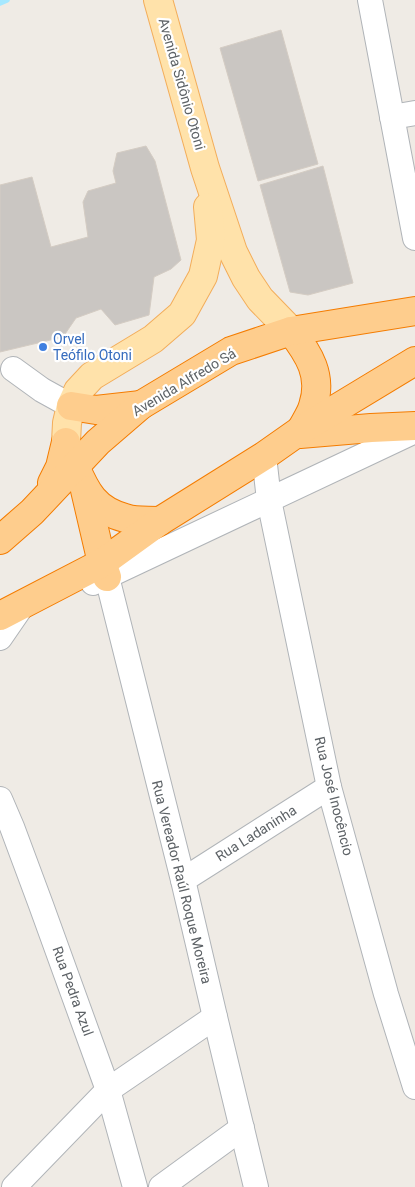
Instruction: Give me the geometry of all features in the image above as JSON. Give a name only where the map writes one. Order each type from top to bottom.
[{"type":"highway","name":"Avenida Alfredo Sá","points":[[0,540],[32,512],[98,442],[141,405],[231,351],[291,331],[415,311]]},
{"type":"highway","points":[[291,331],[314,366],[317,388],[313,407],[298,432]]},
{"type":"highway","points":[[11,611],[62,584],[104,570],[160,521],[264,456],[298,432],[415,361]]},
{"type":"highway","points":[[71,406],[96,410],[141,405]]},
{"type":"highway","points":[[298,432],[415,426]]},
{"type":"highway","points":[[76,466],[102,509],[125,519],[160,521]]},
{"type":"highway","points":[[76,466],[104,570]]},
{"type":"main road","name":"Avenida Sidônio Otoni","points":[[158,0],[205,168]]},
{"type":"main road","points":[[205,168],[233,252],[246,278],[260,298],[291,331]]},
{"type":"main road","points":[[76,466],[67,423],[71,406],[78,391],[92,376],[153,339],[182,314],[203,276],[211,240],[205,168]]},
{"type":"street","points":[[370,0],[404,115],[415,238]]},
{"type":"street","points":[[13,369],[42,390],[71,406]]},
{"type":"street","points":[[104,570],[269,500],[415,431]]},
{"type":"street","name":"Rua José Inocêncio","points":[[264,456],[269,500],[329,787],[386,994],[415,1087]]},
{"type":"street","name":"Rua Vereador Raúl Roque Moreira","points":[[104,570],[182,880],[256,1187]]},
{"type":"street","points":[[0,638],[11,611]]},
{"type":"street","name":"Rua Ladaninha","points":[[182,880],[329,787]]},
{"type":"street","name":"Rua Pedra Azul","points":[[0,799],[41,905],[108,1090],[135,1187]]},
{"type":"street","points":[[14,1187],[108,1090],[215,1017]]},
{"type":"street","points":[[161,1187],[242,1128]]},
{"type":"building","points":[[281,30],[318,164],[258,181],[220,48]]},
{"type":"building","points":[[146,146],[155,161],[181,260],[171,269],[154,277],[149,315],[115,325],[101,309],[76,318],[63,337],[0,352],[0,185],[32,177],[51,247],[88,237],[83,202],[88,191],[116,183],[113,171],[117,153]]},
{"type":"building","points":[[323,166],[353,283],[308,295],[290,292],[260,185]]},
{"type":"waterway","points":[[0,3],[7,0]]},
{"type":"place","name":"Orvel Teófilo Otoni","points":[[43,347]]}]
